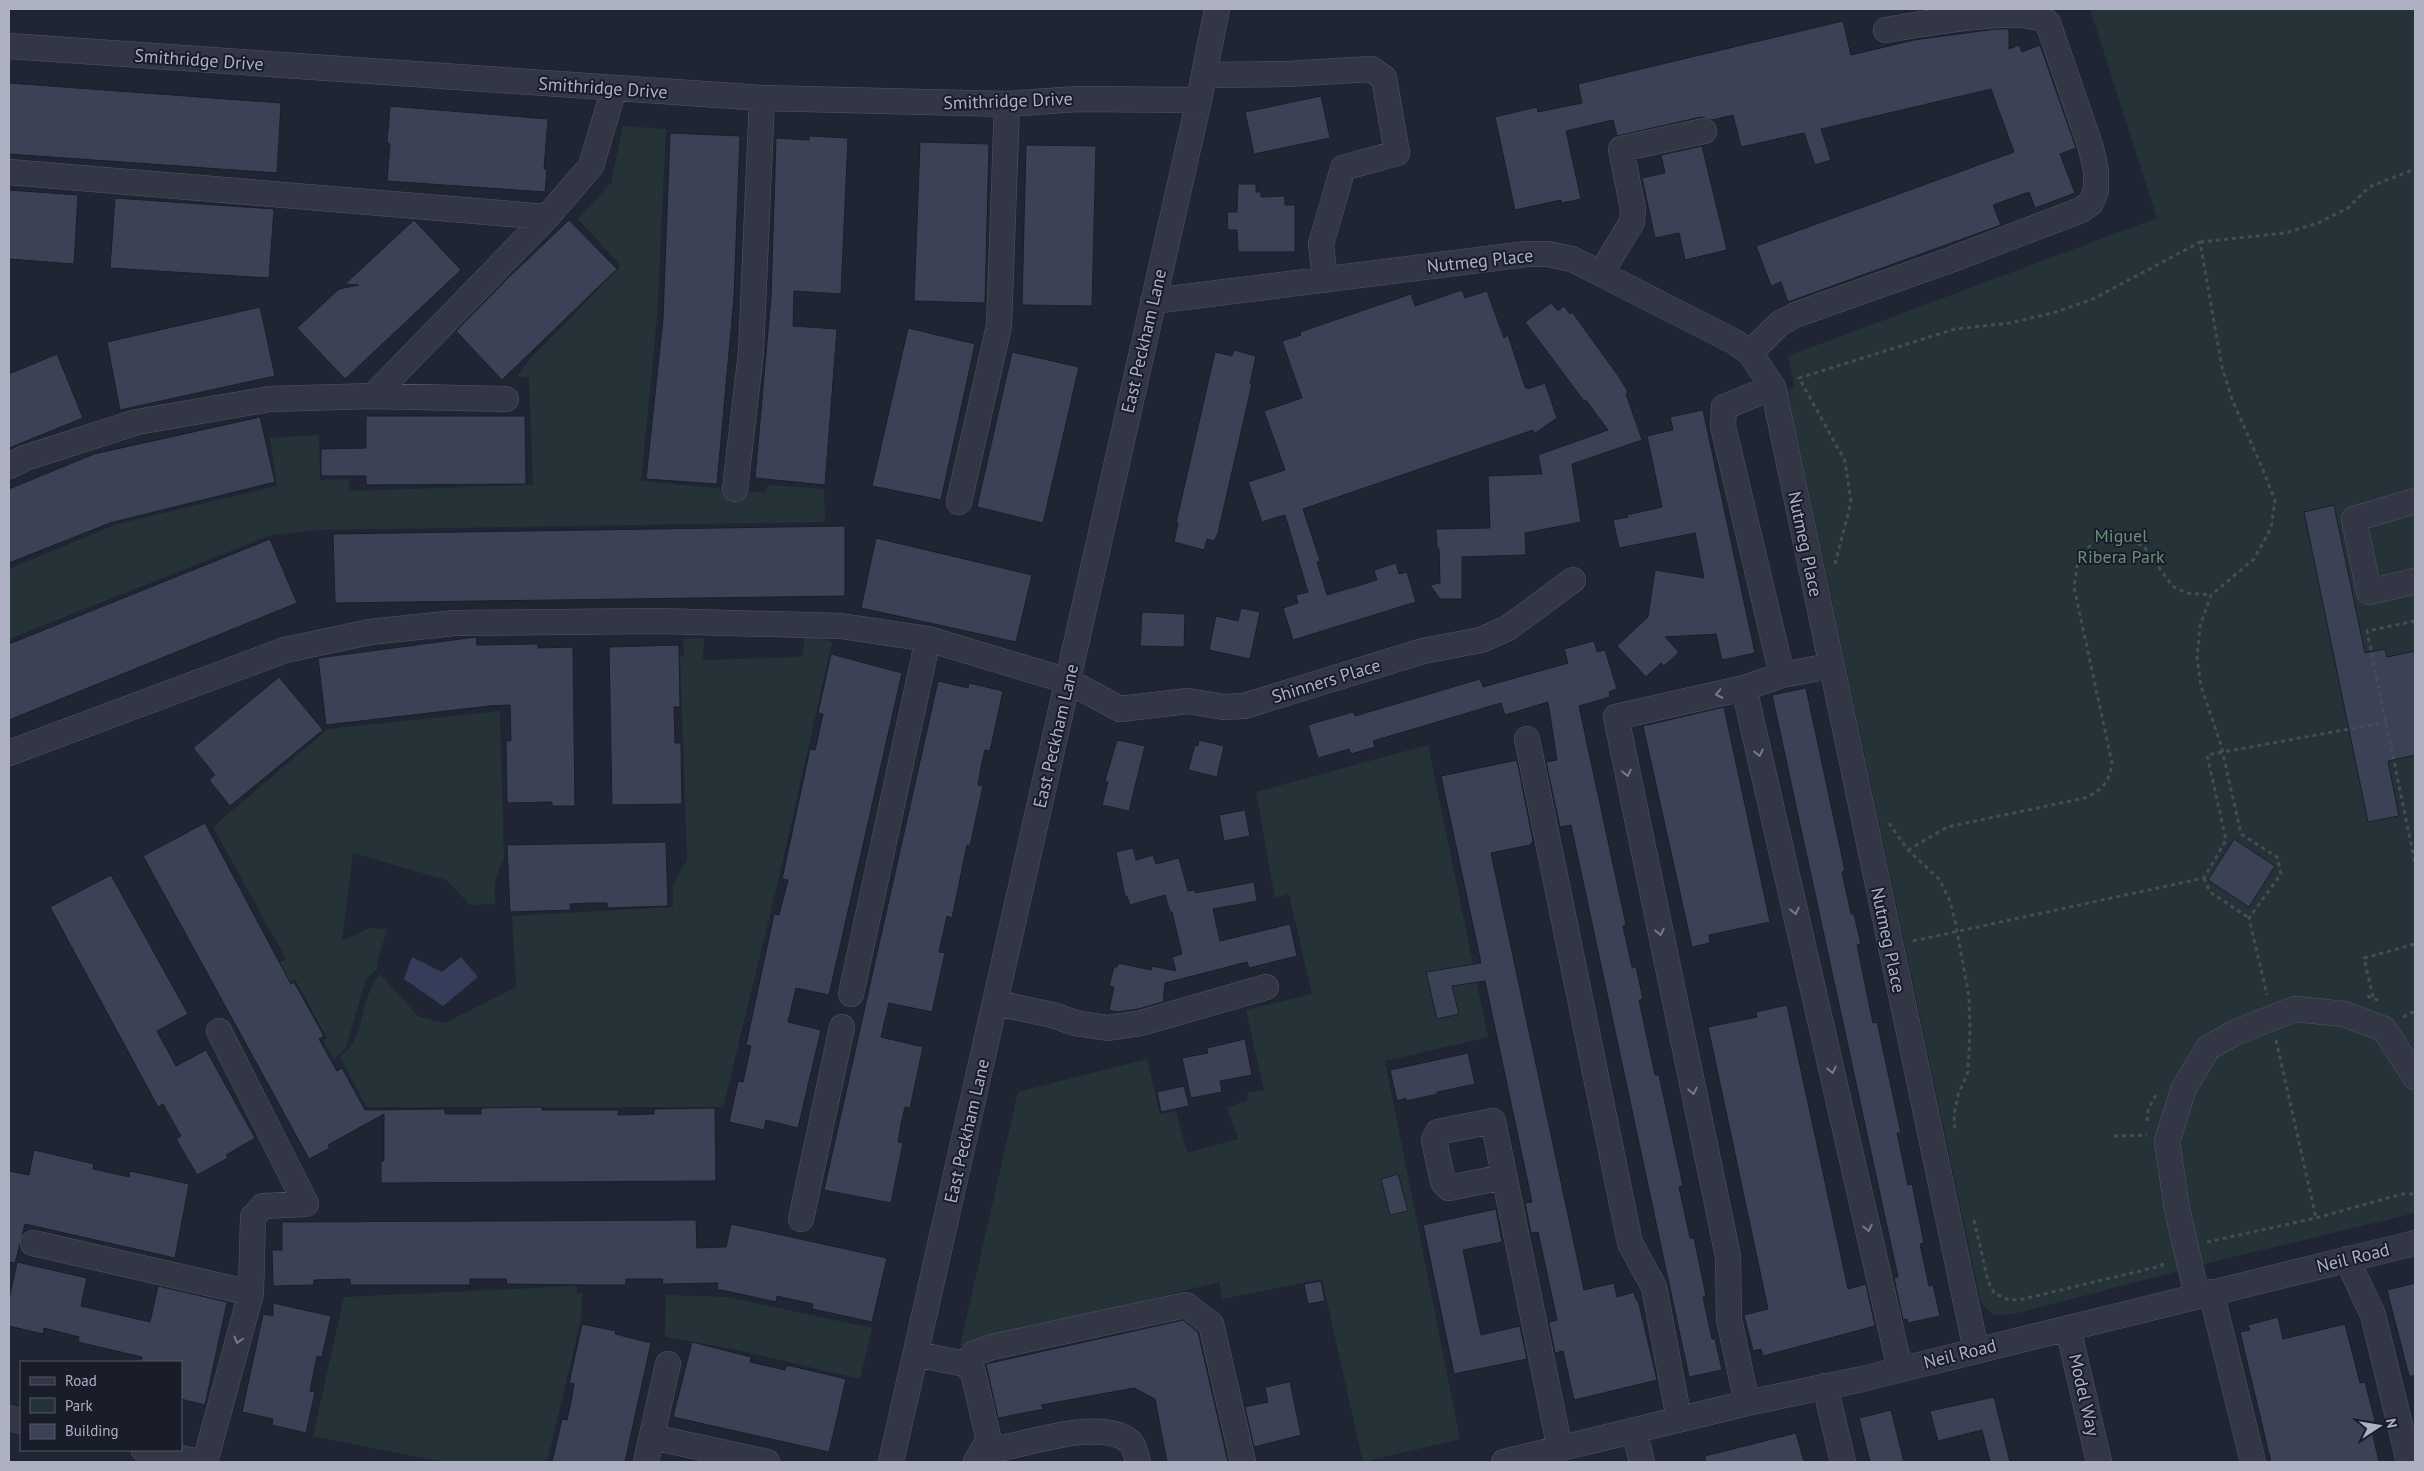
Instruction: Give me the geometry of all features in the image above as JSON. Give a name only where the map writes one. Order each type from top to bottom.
[{"type":"street","name":"East Peckham Lane","points":[[891,1462],[996,1003],[1204,75],[1217,9]]},
{"type":"street","points":[[1750,353],[1779,324],[1795,315],[1953,259],[2081,210],[2091,203],[2096,190],[2096,171],[2091,148],[2048,23],[2042,18],[2031,15],[1985,16],[1953,19],[1886,30]]},
{"type":"street","name":"Smithridge Drive","points":[[9,46],[762,98],[1007,104],[1077,99],[1198,100]]},
{"type":"street","points":[[1204,75],[1288,74],[1371,68],[1384,78],[1397,153],[1344,168],[1321,244],[1325,280]]},
{"type":"street","points":[[373,396],[547,217],[591,166],[614,89]]},
{"type":"street","points":[[734,489],[751,352],[762,98]]},
{"type":"street","points":[[959,502],[999,326],[1007,104]]},
{"type":"street","points":[[1601,273],[1632,222],[1633,209],[1621,149],[1704,131]]},
{"type":"street","points":[[9,172],[547,217]]},
{"type":"street","name":"Nutmeg Place","points":[[1153,301],[1534,254],[1548,254],[1572,259],[1601,273],[1735,342],[1750,353],[1773,388],[1830,666],[1976,1350]]},
{"type":"street","points":[[1773,388],[1724,407],[1724,426],[1782,676]]},
{"type":"street","points":[[9,466],[25,458],[138,422],[270,399],[373,396],[506,400]]},
{"type":"street","points":[[2415,501],[2354,519],[2369,592],[2415,581]]},
{"type":"street","name":"Shinners Place","points":[[9,752],[285,650],[370,632],[455,623],[659,621],[841,626],[928,639],[1068,681],[1120,709],[1188,702],[1224,707],[1244,706],[1423,651],[1481,640],[1508,628],[1573,580]]},
{"type":"street","points":[[851,994],[928,639]]},
{"type":"street","points":[[1747,1403],[1729,1319],[1728,1256],[1616,717],[1830,666]]},
{"type":"street","points":[[1744,688],[1900,1369]]},
{"type":"street","points":[[1527,738],[1630,1243],[1654,1287],[1679,1419]]},
{"type":"street","points":[[996,1003],[1052,1015],[1076,1023],[1108,1028],[1141,1022],[1266,987]]},
{"type":"street","points":[[2253,1462],[2204,1294],[2176,1209],[2167,1141],[2184,1088],[2208,1048],[2236,1032],[2272,1005],[2344,1014],[2384,1029],[2415,1077]]},
{"type":"street","points":[[801,1219],[842,1027]]},
{"type":"street","points":[[205,1462],[251,1293],[253,1217],[263,1206],[306,1204],[219,1031]]},
{"type":"street","points":[[1504,1177],[1560,1449]]},
{"type":"street","points":[[33,1243],[251,1293]]},
{"type":"street","name":"Neil Road","points":[[1504,1462],[1747,1403],[1900,1369],[2415,1243]]},
{"type":"street","points":[[2347,1259],[2373,1316],[2409,1462]]},
{"type":"street","points":[[965,1364],[973,1354],[992,1347],[1186,1305],[1212,1324],[1243,1462]]},
{"type":"street","name":"Model Way","points":[[2068,1328],[2099,1462]]},
{"type":"street","points":[[916,1354],[965,1364],[972,1372],[990,1445],[998,1449],[1088,1431],[1105,1432],[1118,1434],[1131,1442],[1138,1462]]},
{"type":"street","points":[[646,1462],[668,1364]]},
{"type":"street","points":[[1825,1386],[1843,1462]]},
{"type":"street","points":[[1634,1430],[1642,1462]]},
{"type":"street","points":[[652,1437],[767,1462]]},
{"type":"street","points":[[976,1462],[989,1439]]},
{"type":"street","points":[[158,1456],[199,1462]]},
{"type":"path","points":[[1834,566],[1850,502],[1845,461],[1799,378],[1955,329],[2010,323],[2056,312],[2092,299],[2200,242],[2285,233],[2318,223],[2348,208],[2369,188],[2415,169]]},
{"type":"path","points":[[2200,242],[2222,367],[2232,399],[2275,501],[2271,528],[2254,559],[2211,595],[2200,626],[2198,658],[2201,686],[2222,753],[2241,834],[2277,856],[2281,874],[2249,918]]},
{"type":"path","points":[[1908,850],[1947,827],[2085,798],[2102,789],[2110,778],[2112,763],[2074,587],[2078,560],[2087,548],[2104,537],[2126,535],[2145,548],[2172,586],[2186,593],[2211,595]]},
{"type":"path","points":[[2415,621],[2368,631],[2415,863]]},
{"type":"path","points":[[1904,943],[2204,878],[2226,840],[2207,756],[2387,722]]},
{"type":"path","points":[[1885,817],[1908,850],[1939,879],[1950,901],[1957,931],[1969,996],[1970,1030],[1968,1072],[1958,1095],[1954,1115],[1955,1137]]},
{"type":"path","points":[[2204,878],[2210,892],[2249,918],[2272,1005],[2316,1218]]},
{"type":"path","points":[[2372,997],[2364,958],[2415,944]]},
{"type":"path","points":[[2364,996],[2386,1003]]},
{"type":"path","points":[[2403,1017],[2415,1011]]},
{"type":"path","points":[[2398,1012],[2407,1024]]},
{"type":"path","points":[[2147,1140],[2148,1110],[2157,1092]]},
{"type":"path","points":[[2114,1136],[2147,1135]]},
{"type":"path","points":[[2204,1242],[2316,1218],[2402,1194],[2415,1194]]},
{"type":"path","points":[[1973,1214],[1988,1281],[1994,1293],[2009,1300],[2022,1299],[2161,1266],[2167,1259]]},
{"type":"green space","name":"Miguel Ribera Park","points":[[2090,9],[2415,9],[2415,1213],[2213,1262],[2018,1313],[1995,1315],[1987,1310],[1980,1299],[1787,389],[1795,388],[1788,356],[2157,218]]},
{"type":"green space","points":[[623,126],[666,129],[657,318],[641,481],[766,493],[768,485],[824,489],[825,522],[318,530],[271,535],[9,639],[9,569],[117,524],[277,486],[270,438],[319,435],[320,480],[349,479],[349,491],[533,485],[529,378],[517,376],[530,359],[621,266],[578,219],[611,183]]},
{"type":"green space","points":[[805,634],[832,642],[777,886],[723,1107],[367,1107],[340,1057],[355,1040],[368,996],[380,974],[419,1017],[445,1023],[516,987],[512,916],[673,907],[673,885],[687,860],[680,656],[684,656],[683,639],[704,638],[703,660],[802,657]]},
{"type":"green space","points":[[500,711],[504,858],[494,892],[496,904],[470,905],[446,880],[353,853],[342,941],[370,928],[387,929],[377,969],[366,979],[346,1048],[334,1059],[323,1041],[327,1038],[295,979],[231,1015],[223,997],[286,959],[213,827],[328,729]]},
{"type":"green space","points":[[1428,745],[1488,1037],[1385,1061],[1460,1439],[1363,1462],[1322,1279],[1222,1299],[1219,1282],[960,1346],[1018,1092],[1147,1059],[1160,1114],[1176,1111],[1187,1153],[1238,1139],[1227,1108],[1247,1101],[1248,1093],[1264,1090],[1246,1010],[1312,994],[1289,894],[1275,898],[1256,792]]},
{"type":"green space","points":[[577,1286],[577,1294],[582,1293],[581,1319],[547,1462],[443,1462],[313,1436],[344,1297]]},
{"type":"green space","points":[[666,1295],[727,1297],[872,1328],[860,1379],[738,1350],[665,1337]]},
{"type":"water","points":[[412,957],[442,972],[461,957],[478,977],[443,1006],[404,979]]},
{"type":"building","points":[[1843,21],[1851,55],[1914,40],[1996,29],[2009,29],[2009,49],[2019,45],[2022,52],[2040,45],[2076,148],[2060,154],[2075,193],[2035,208],[2029,192],[1993,205],[2001,225],[1788,302],[1781,282],[1771,286],[1756,246],[2014,152],[1991,89],[1821,129],[1831,160],[1815,165],[1804,133],[1741,147],[1733,115],[1712,120],[1701,117],[1617,136],[1613,120],[1566,131],[1581,199],[1561,203],[1561,200],[1515,210],[1495,117],[1537,107],[1538,112],[1582,103],[1578,84]]},
{"type":"building","points":[[9,83],[281,103],[277,173],[9,154]]},
{"type":"building","points":[[1321,96],[1330,138],[1254,154],[1245,112]]},
{"type":"building","points":[[390,106],[548,119],[544,169],[547,169],[545,192],[387,181],[390,144],[387,143]]},
{"type":"building","points":[[670,133],[740,136],[734,297],[717,484],[646,479],[663,319]]},
{"type":"building","points":[[809,136],[848,138],[841,294],[794,291],[793,326],[837,329],[825,485],[755,478],[771,297],[776,138],[809,140]]},
{"type":"building","points":[[920,142],[989,144],[985,303],[914,301]]},
{"type":"building","points":[[1026,145],[1096,146],[1092,306],[1022,305]]},
{"type":"building","points":[[1702,146],[1727,250],[1685,260],[1679,233],[1655,238],[1642,178],[1665,173],[1661,155]]},
{"type":"building","points":[[1238,184],[1256,184],[1256,192],[1261,192],[1261,197],[1285,196],[1285,205],[1295,205],[1295,252],[1238,252],[1237,230],[1228,230],[1227,212],[1237,212]]},
{"type":"building","points":[[9,190],[78,195],[74,264],[9,259]]},
{"type":"building","points":[[115,198],[274,209],[269,278],[110,268]]},
{"type":"building","points":[[414,220],[461,270],[345,379],[297,328],[339,289],[359,285],[345,284]]},
{"type":"building","points":[[569,220],[617,269],[502,380],[456,331]]},
{"type":"building","points":[[1462,290],[1465,298],[1487,291],[1504,338],[1508,335],[1525,387],[1528,389],[1545,383],[1557,418],[1534,434],[1533,430],[1303,509],[1320,561],[1317,562],[1327,595],[1377,580],[1374,570],[1396,563],[1399,574],[1407,572],[1416,602],[1293,640],[1283,608],[1298,603],[1296,595],[1308,592],[1285,515],[1262,522],[1248,482],[1285,470],[1264,411],[1302,398],[1282,341],[1301,335],[1300,332],[1411,294],[1415,306]]},
{"type":"building","points":[[1551,303],[1558,311],[1564,306],[1570,314],[1572,312],[1619,377],[1628,392],[1626,394],[1642,440],[1572,464],[1581,522],[1525,533],[1526,555],[1462,557],[1462,599],[1440,599],[1430,585],[1440,583],[1439,549],[1437,547],[1436,529],[1490,528],[1488,476],[1542,474],[1538,455],[1608,430],[1525,322]]},
{"type":"building","points":[[260,307],[275,376],[120,410],[107,342]]},
{"type":"building","points":[[908,328],[975,344],[941,500],[872,486]]},
{"type":"building","points":[[1234,350],[1256,356],[1250,384],[1252,384],[1218,533],[1214,541],[1207,539],[1204,550],[1174,542],[1178,523],[1176,523],[1215,352],[1232,356]]},
{"type":"building","points":[[1012,352],[1079,367],[1043,523],[977,507]]},
{"type":"building","points":[[57,354],[83,418],[9,448],[9,374]]},
{"type":"building","points":[[1703,410],[1755,653],[1722,660],[1716,634],[1665,637],[1679,652],[1664,666],[1661,663],[1646,677],[1617,646],[1648,617],[1655,570],[1704,578],[1695,533],[1619,548],[1613,520],[1662,507],[1647,436],[1673,430],[1670,417]]},
{"type":"building","points":[[366,416],[525,416],[526,484],[366,485],[366,476],[321,476],[321,449],[366,448]]},
{"type":"building","points":[[260,417],[275,482],[110,523],[9,563],[9,489],[94,454]]},
{"type":"building","points":[[2334,505],[2365,653],[2385,649],[2387,657],[2415,651],[2415,755],[2388,761],[2399,816],[2368,822],[2304,512]]},
{"type":"building","points":[[845,526],[845,596],[335,603],[333,534]]},
{"type":"building","points":[[876,538],[1032,575],[1016,642],[861,608]]},
{"type":"building","points":[[270,539],[297,603],[9,720],[9,644]]},
{"type":"building","points":[[1241,608],[1260,612],[1250,659],[1209,650],[1216,616],[1238,621]]},
{"type":"building","points":[[1142,612],[1185,614],[1184,647],[1140,646]]},
{"type":"building","points":[[476,637],[477,645],[538,644],[538,648],[573,647],[575,806],[552,806],[552,802],[507,803],[506,741],[511,741],[510,705],[326,725],[318,658]]},
{"type":"building","points":[[1594,641],[1597,652],[1605,650],[1617,689],[1609,692],[1610,697],[1579,706],[1626,925],[1623,926],[1632,967],[1636,967],[1643,999],[1639,1000],[1655,1075],[1659,1075],[1683,1186],[1679,1187],[1690,1238],[1694,1238],[1706,1296],[1703,1297],[1712,1339],[1715,1339],[1722,1370],[1689,1377],[1571,825],[1560,827],[1546,762],[1557,760],[1548,702],[1505,715],[1501,703],[1373,741],[1375,747],[1351,754],[1349,749],[1318,758],[1308,725],[1353,712],[1355,716],[1480,679],[1483,687],[1568,663],[1564,649]]},
{"type":"building","points":[[679,645],[680,707],[674,707],[675,743],[681,743],[682,804],[612,805],[609,647]]},
{"type":"building","points":[[831,654],[902,673],[829,995],[796,988],[788,1022],[821,1030],[798,1128],[766,1120],[764,1130],[729,1122],[738,1081],[743,1082],[751,1046],[746,1045],[774,914],[779,915],[788,880],[782,879],[810,749],[815,750],[823,714],[818,713]]},
{"type":"building","points":[[279,677],[323,730],[230,806],[209,780],[215,775],[193,748]]},
{"type":"building","points":[[938,681],[968,688],[969,683],[1003,691],[990,751],[985,750],[981,767],[978,785],[983,786],[970,846],[967,845],[952,918],[947,916],[939,952],[945,953],[932,1012],[889,1003],[881,1037],[923,1047],[910,1108],[905,1107],[901,1124],[898,1142],[903,1143],[891,1203],[824,1190]]},
{"type":"building","points":[[1806,688],[1845,871],[1842,872],[1851,914],[1854,914],[1861,944],[1857,945],[1873,1023],[1877,1022],[1901,1133],[1897,1133],[1908,1185],[1912,1184],[1924,1243],[1920,1244],[1929,1286],[1933,1285],[1940,1316],[1908,1323],[1907,1319],[1903,1320],[1894,1278],[1898,1277],[1772,695]]},
{"type":"building","points":[[1724,707],[1770,922],[1709,935],[1710,943],[1692,947],[1643,726]]},
{"type":"building","points":[[1117,740],[1145,746],[1129,811],[1102,805],[1108,782],[1105,781]]},
{"type":"building","points":[[1199,740],[1224,746],[1217,777],[1188,770],[1195,745],[1198,746]]},
{"type":"building","points":[[1517,760],[1533,841],[1530,845],[1491,853],[1584,1290],[1614,1283],[1617,1297],[1634,1292],[1636,1300],[1638,1300],[1657,1380],[1574,1400],[1563,1351],[1555,1353],[1549,1322],[1557,1320],[1538,1232],[1531,1233],[1525,1203],[1532,1202],[1485,981],[1452,986],[1459,1014],[1437,1019],[1426,972],[1481,963],[1441,776]]},
{"type":"building","points":[[1245,810],[1250,836],[1224,841],[1219,815]]},
{"type":"building","points":[[205,823],[291,984],[294,982],[324,1036],[319,1039],[337,1071],[342,1068],[365,1110],[445,1109],[445,1114],[481,1114],[481,1108],[542,1107],[542,1110],[618,1110],[618,1115],[654,1114],[654,1109],[715,1108],[716,1181],[381,1183],[381,1161],[384,1161],[384,1114],[328,1145],[330,1148],[309,1159],[143,856]]},
{"type":"building","points":[[2234,839],[2275,866],[2249,907],[2208,880]]},
{"type":"building","points":[[666,842],[668,906],[607,908],[607,903],[588,903],[570,904],[571,910],[510,912],[507,845]]},
{"type":"building","points":[[1133,848],[1136,860],[1153,855],[1156,864],[1179,858],[1188,891],[1195,890],[1195,893],[1254,882],[1257,901],[1213,909],[1220,941],[1290,924],[1297,956],[1249,968],[1247,962],[1165,983],[1163,1002],[1138,1009],[1117,1012],[1109,1010],[1114,987],[1109,986],[1114,967],[1117,967],[1118,963],[1151,970],[1152,966],[1176,971],[1172,957],[1182,954],[1172,912],[1170,912],[1165,895],[1130,905],[1127,896],[1125,896],[1116,852]]},
{"type":"building","points":[[111,875],[188,1014],[157,1031],[176,1066],[206,1050],[255,1138],[226,1155],[228,1158],[197,1175],[176,1139],[181,1136],[163,1104],[158,1107],[50,907]]},
{"type":"building","points":[[1787,1005],[1848,1289],[1866,1284],[1875,1326],[1763,1356],[1761,1349],[1753,1351],[1744,1315],[1768,1309],[1708,1027],[1757,1017],[1756,1012]]},
{"type":"building","points":[[1245,1039],[1252,1075],[1220,1081],[1222,1092],[1191,1098],[1182,1058],[1208,1053],[1207,1048]]},
{"type":"building","points":[[1468,1053],[1475,1084],[1406,1101],[1406,1098],[1397,1101],[1390,1070]]},
{"type":"building","points":[[1184,1086],[1189,1106],[1161,1112],[1157,1092]]},
{"type":"building","points":[[34,1150],[94,1164],[93,1169],[129,1177],[130,1171],[189,1184],[175,1258],[25,1224],[15,1263],[9,1262],[9,1171],[29,1175]]},
{"type":"building","points":[[1398,1174],[1408,1211],[1390,1215],[1381,1179]]},
{"type":"building","points":[[1496,1209],[1502,1242],[1463,1250],[1481,1335],[1520,1326],[1527,1359],[1454,1374],[1423,1225]]},
{"type":"building","points":[[696,1220],[697,1248],[726,1247],[731,1224],[887,1258],[872,1322],[812,1309],[813,1304],[777,1296],[776,1302],[717,1289],[718,1283],[662,1284],[663,1279],[626,1279],[626,1285],[507,1284],[506,1279],[470,1279],[470,1285],[350,1285],[350,1279],[314,1280],[314,1285],[273,1286],[272,1250],[282,1250],[282,1222]]},
{"type":"building","points":[[17,1262],[87,1278],[81,1306],[150,1322],[158,1286],[227,1302],[205,1405],[182,1399],[182,1361],[141,1361],[142,1357],[78,1342],[79,1337],[44,1328],[43,1334],[9,1326],[9,1300]]},
{"type":"building","points":[[1321,1281],[1325,1301],[1308,1304],[1304,1284]]},
{"type":"building","points":[[2415,1283],[2415,1376],[2409,1376],[2387,1290]]},
{"type":"building","points":[[273,1303],[331,1316],[322,1357],[317,1356],[310,1391],[315,1392],[306,1433],[272,1425],[273,1419],[242,1412],[263,1314],[273,1316]]},
{"type":"building","points":[[2278,1317],[2283,1339],[2345,1324],[2360,1383],[2365,1382],[2377,1429],[2372,1431],[2379,1462],[2271,1462],[2240,1332],[2250,1330],[2248,1325]]},
{"type":"building","points":[[1183,1320],[1198,1332],[1228,1462],[1167,1462],[1155,1399],[1134,1388],[1041,1405],[1044,1409],[998,1418],[986,1364]]},
{"type":"building","points":[[582,1324],[616,1331],[615,1334],[651,1343],[625,1462],[552,1462],[562,1419],[567,1420],[571,1402],[574,1384],[569,1383]]},
{"type":"building","points":[[692,1342],[751,1357],[750,1362],[785,1370],[787,1365],[846,1379],[829,1452],[673,1417]]},
{"type":"building","points":[[1290,1382],[1301,1435],[1254,1447],[1245,1407],[1268,1402],[1265,1387]]},
{"type":"building","points":[[1994,1397],[2010,1462],[1990,1462],[1982,1430],[1938,1441],[1930,1411]]},
{"type":"building","points":[[1891,1410],[1904,1462],[1870,1462],[1859,1418]]},
{"type":"building","points":[[1796,1433],[1804,1462],[1705,1462],[1705,1456]]}]
